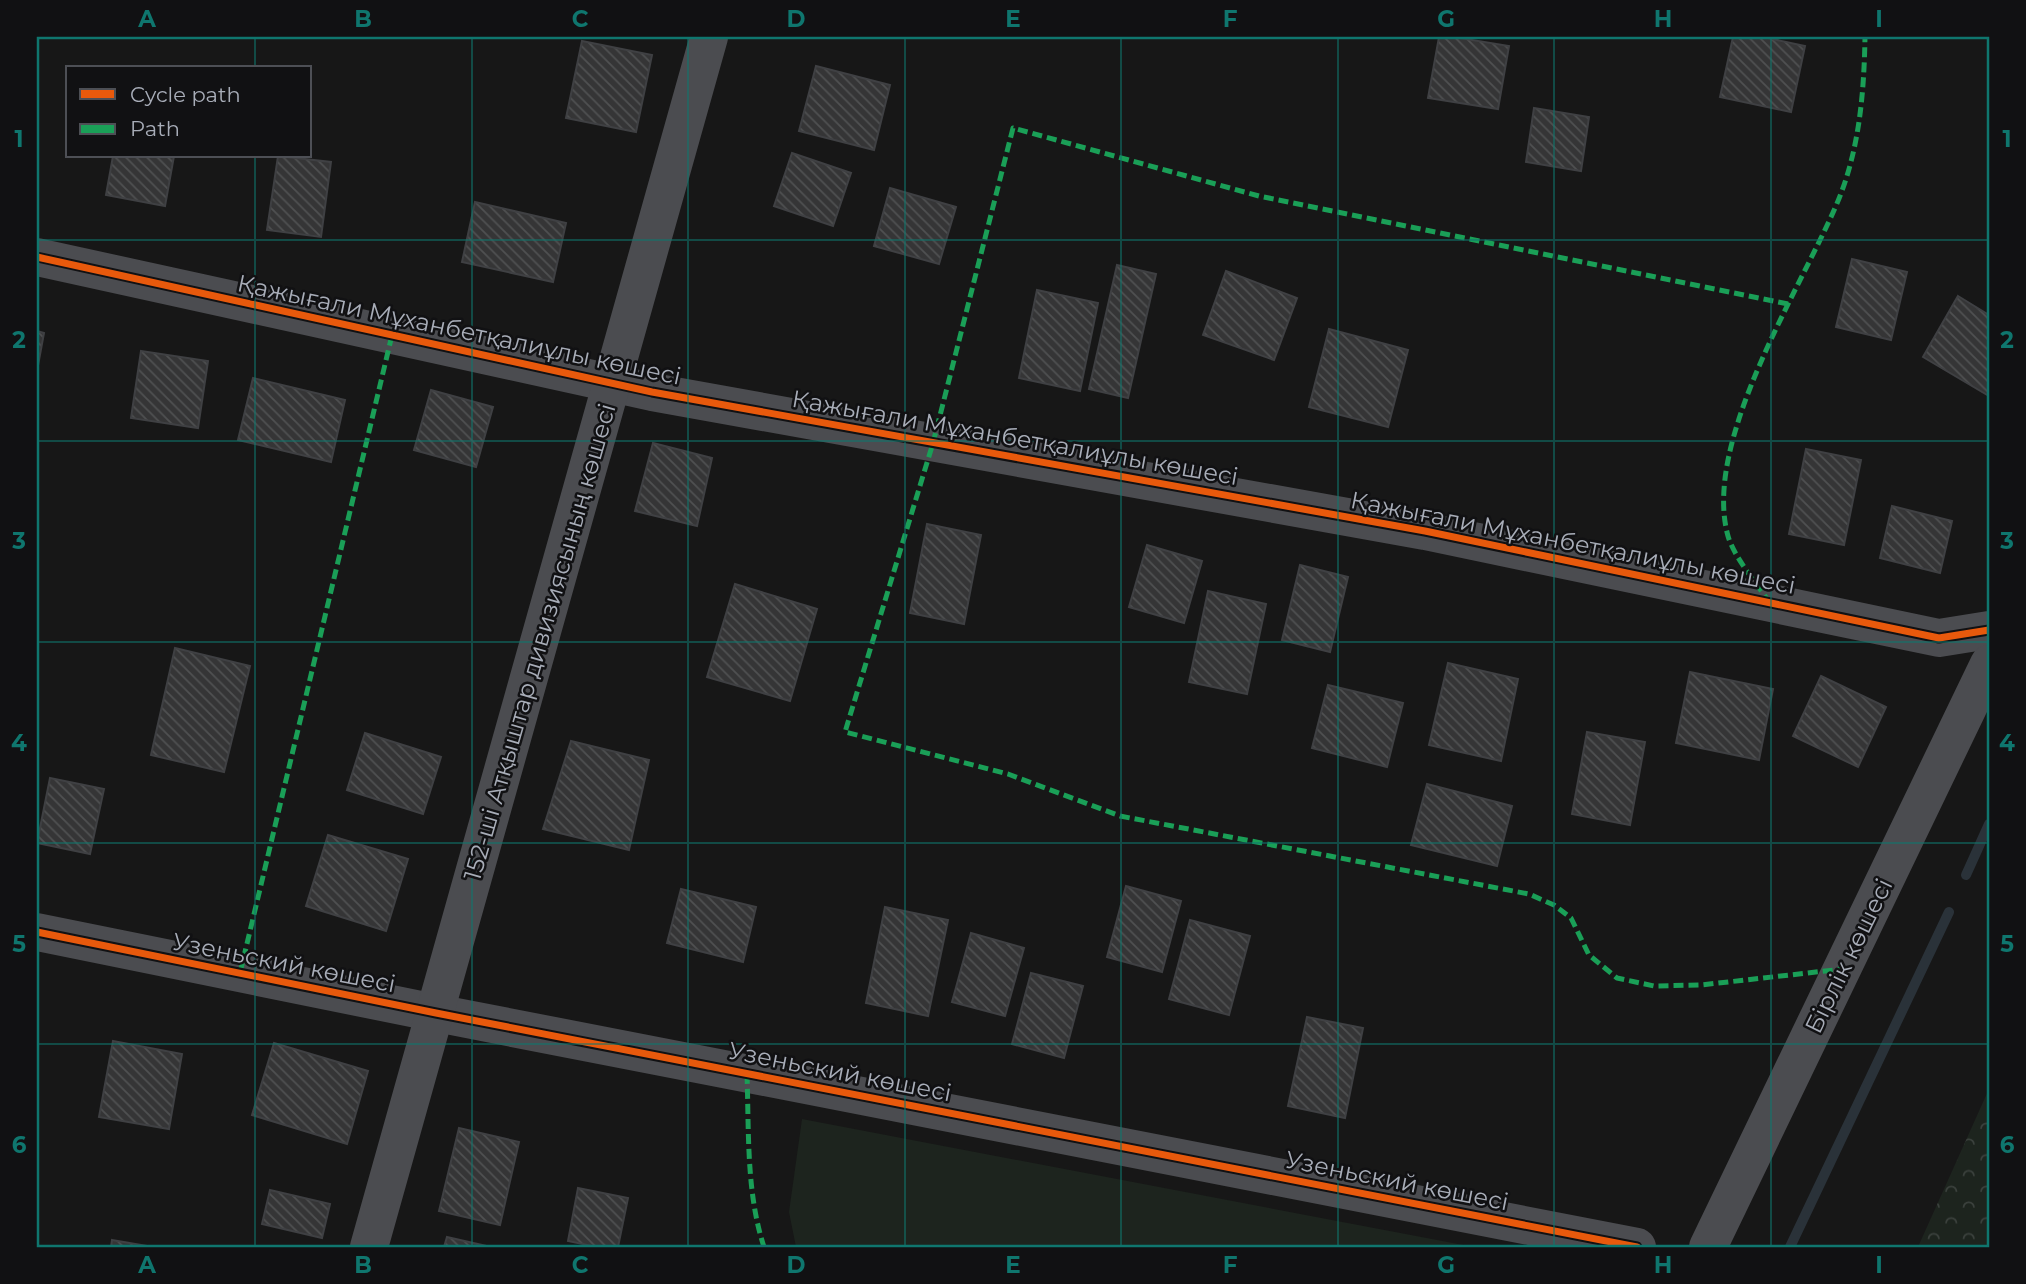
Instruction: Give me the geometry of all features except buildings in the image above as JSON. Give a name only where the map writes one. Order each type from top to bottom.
[{"type":"street","name":"152-ші Атқыштар дивизиясының көшесі","points":[[369,1247],[709,37]]},
{"type":"street","name":"Қажығали Мұханбетқалиұлы көшесі","points":[[37,257],[612,384],[1425,531],[1939,638],[1989,630]]},
{"type":"street","name":"Бірлік көшесі","points":[[1707,1247],[1989,664]]},
{"type":"street","name":"Узеньский көшесі","points":[[37,932],[436,1013],[1637,1247]]},
{"type":"green space","points":[[1989,1089],[1989,1247],[1918,1247]]},
{"type":"green space","points":[[802,1119],[1474,1247],[796,1247],[789,1212]]},
{"type":"waterway","points":[[1966,875],[1989,824]]},
{"type":"waterway","points":[[1790,1247],[1949,912]]},
{"type":"marked path","points":[[1770,603],[1740,561],[1728,536],[1724,499],[1729,457],[1758,369],[1835,208],[1850,167],[1859,124],[1865,37]]},
{"type":"marked path","points":[[1788,304],[1259,196],[1013,128],[933,443],[845,732],[1008,774],[1120,816],[1529,894],[1554,905],[1571,918],[1589,955],[1617,978],[1654,986],[1701,985],[1843,969]]},
{"type":"marked path","points":[[240,973],[392,335]]},
{"type":"marked path","points":[[747,1074],[751,1183],[764,1247]]},
{"type":"cycle path","points":[[37,257],[652,392],[1425,531],[1939,638],[1989,630]]},
{"type":"cycle path","points":[[37,932],[436,1013],[1637,1247]]}]
